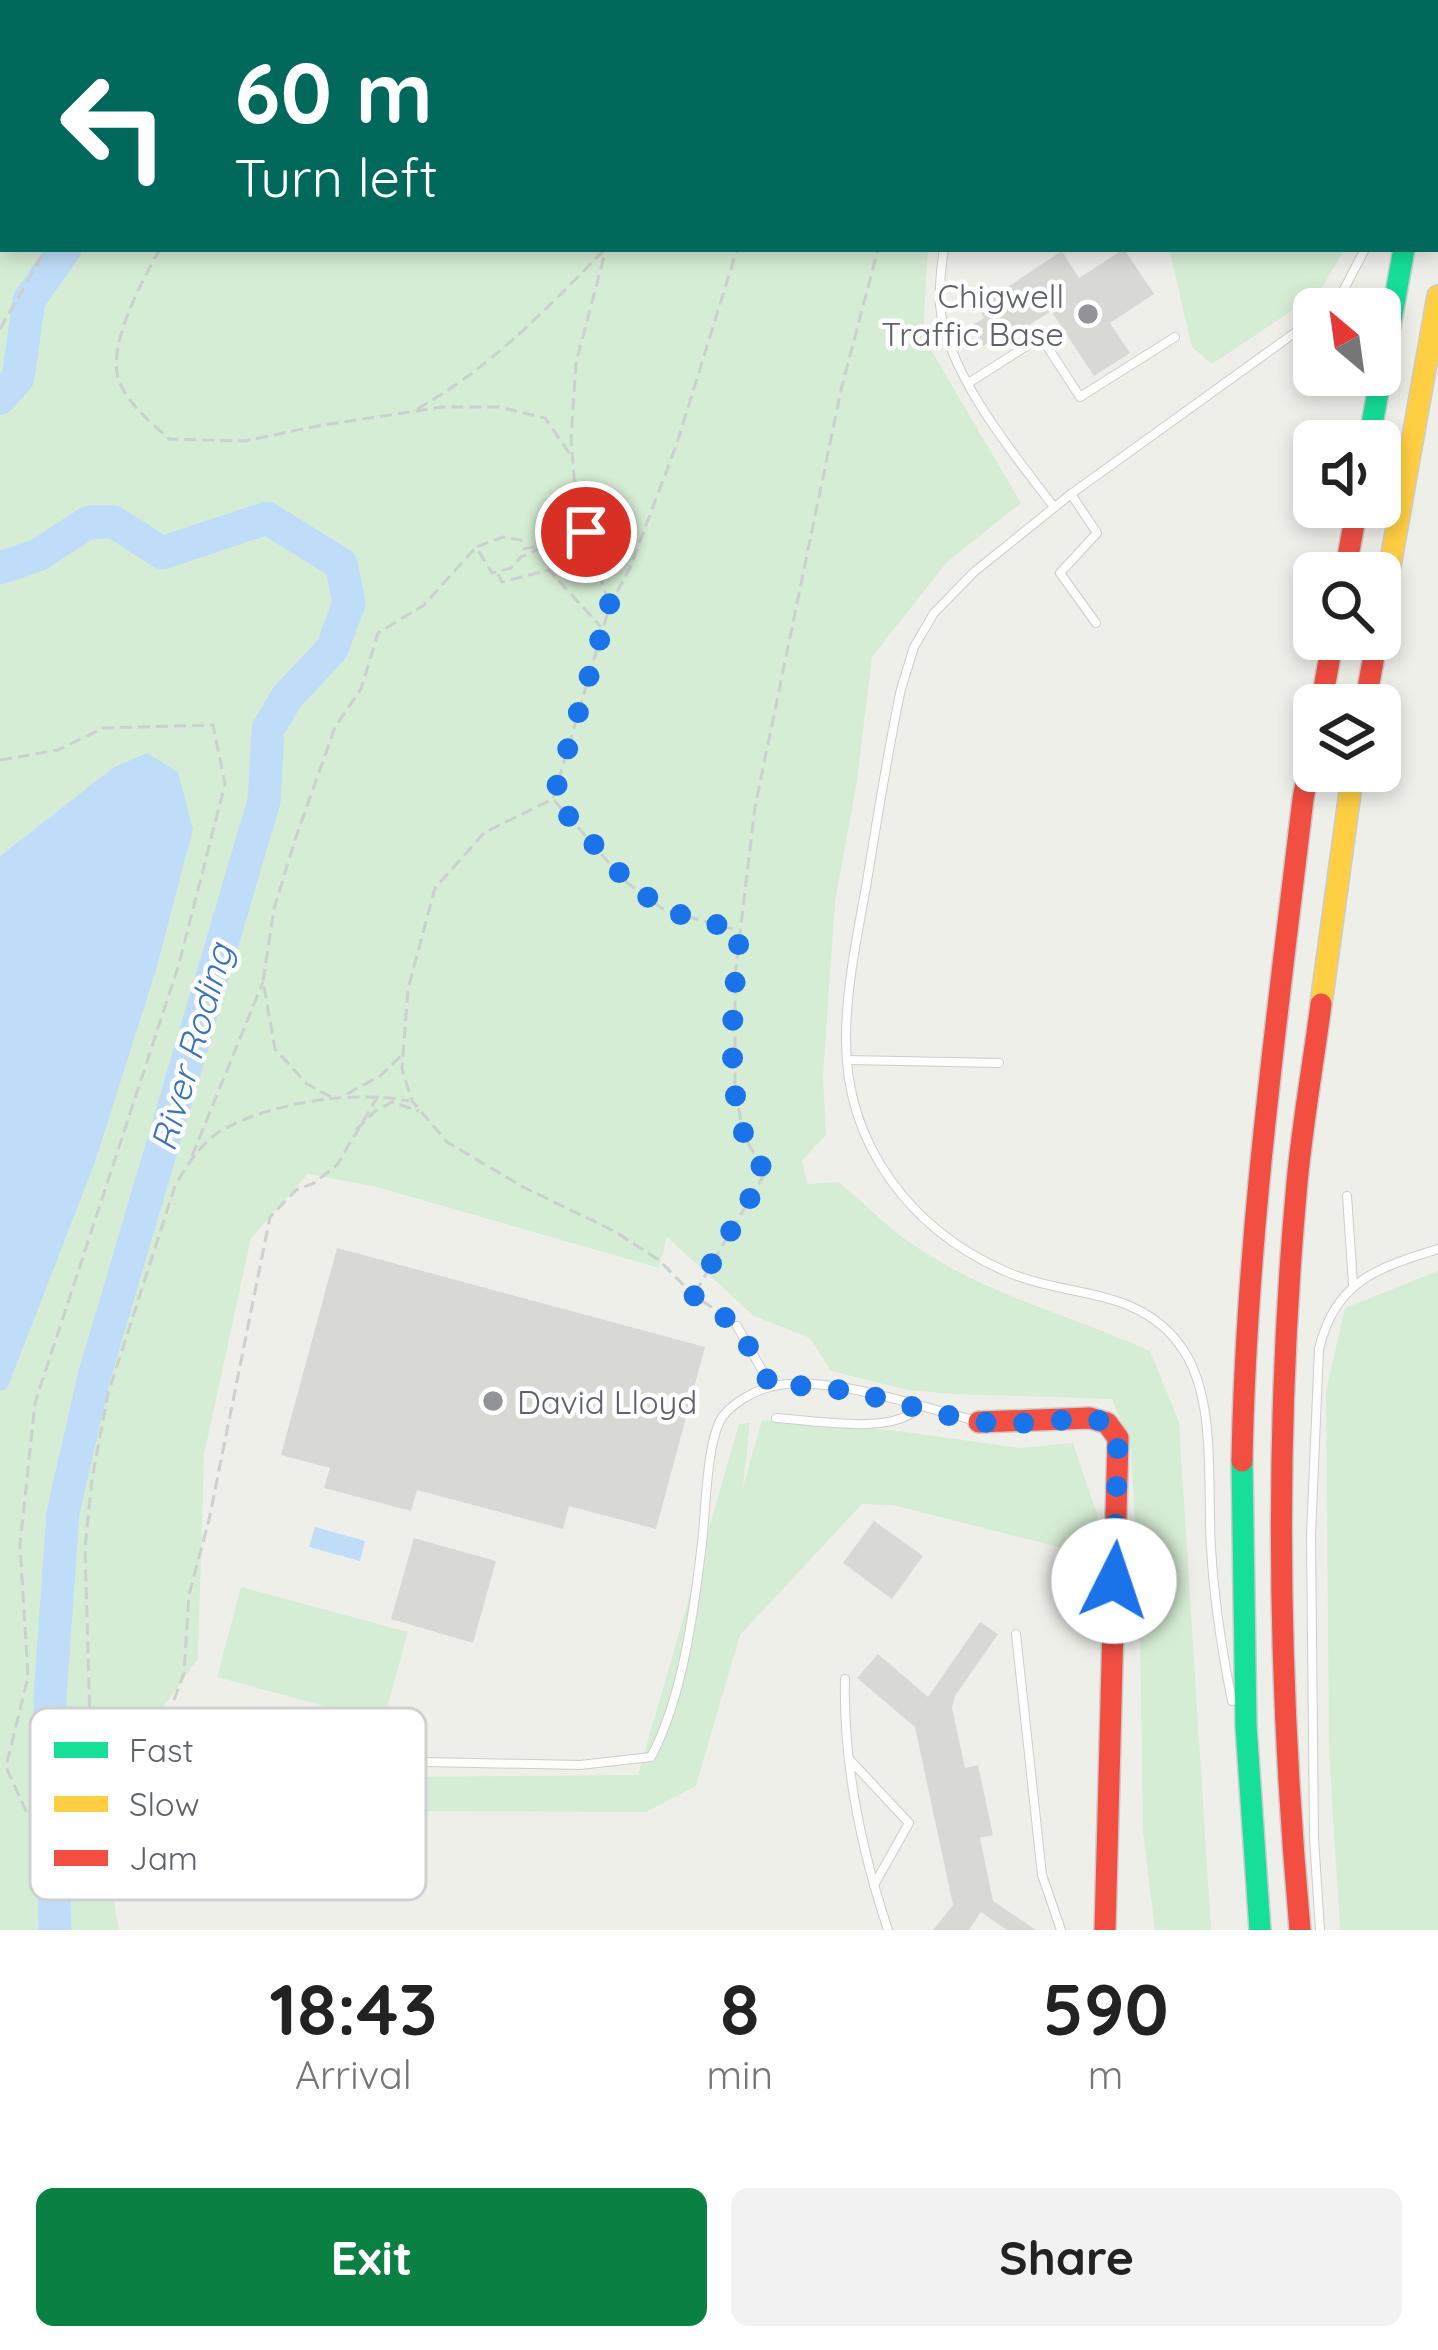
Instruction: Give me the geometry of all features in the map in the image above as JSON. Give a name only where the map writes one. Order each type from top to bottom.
[{"type":"main road","points":[[1373,420],[1403,252]]},
{"type":"main road","points":[[1392,552],[1438,296]]},
{"type":"main road","points":[[1260,1930],[1244,1755],[1244,1386],[1258,1184],[1304,792]]},
{"type":"main road","points":[[1300,1930],[1289,1805],[1280,1566],[1283,1403],[1296,1191],[1350,792]]},
{"type":"main road","points":[[979,1422],[1090,1418],[1107,1423],[1118,1438],[1105,1930]]},
{"type":"lane","points":[[944,252],[940,305],[953,350],[1018,460],[1054,507]]},
{"type":"lane","points":[[1345,288],[1363,252]]},
{"type":"lane","points":[[1244,1755],[1223,1654],[1210,1551],[1207,1428],[1188,1355],[1160,1322],[1136,1307],[1101,1293],[1012,1274],[963,1250],[917,1215],[875,1159],[855,1110],[848,1060],[849,984],[892,731],[914,647],[934,613],[974,572],[1054,507],[1293,335]]},
{"type":"lane","points":[[970,382],[1041,337],[1080,397],[1175,337]]},
{"type":"lane","points":[[1071,494],[1097,533],[1060,573],[1096,622]]},
{"type":"lane","points":[[848,1060],[999,1063]]},
{"type":"lane","points":[[1347,1196],[1353,1284]]},
{"type":"lane","points":[[1320,1930],[1313,1721],[1314,1405],[1326,1320],[1353,1284],[1388,1264],[1438,1249]]},
{"type":"lane","points":[[737,1326],[771,1386]]},
{"type":"lane","points":[[426,1760],[580,1765],[650,1757],[670,1712],[690,1627],[708,1477],[721,1418],[740,1400],[771,1386],[822,1384],[979,1422]]},
{"type":"lane","points":[[776,1418],[883,1424],[900,1422],[919,1407]]},
{"type":"lane","points":[[1016,1634],[1042,1875],[1061,1930]]},
{"type":"lane","points":[[845,1679],[848,1759],[874,1886],[888,1930]]},
{"type":"lane","points":[[848,1759],[909,1822],[874,1886]]},
{"type":"path","points":[[0,329],[44,252]]},
{"type":"path","points":[[158,252],[140,286],[118,348],[117,375],[132,403],[169,439],[245,441],[416,410],[500,407],[544,418],[572,457]]},
{"type":"path","points":[[416,410],[453,389],[603,252]]},
{"type":"path","points":[[476,547],[492,573],[497,572],[552,543],[576,501],[572,457],[576,363],[605,252]]},
{"type":"path","points":[[736,252],[677,443],[630,568],[610,605],[553,799],[485,832],[435,888],[408,989],[402,1069],[412,1101],[447,1142],[659,1259],[693,1295],[737,1326]]},
{"type":"path","points":[[693,1295],[765,1173],[743,1134],[735,1087],[735,975],[755,807],[842,390],[877,252]]},
{"type":"path","points":[[558,526],[586,532],[610,605]]},
{"type":"path","points":[[90,1708],[85,1548],[108,1394],[175,1186],[192,1158],[263,981],[274,909],[335,727],[361,689],[378,633],[424,605],[476,547],[503,537],[521,540],[524,549],[552,543]]},
{"type":"path","points":[[497,572],[502,582],[550,570],[602,629]]},
{"type":"path","points":[[0,760],[58,750],[103,728],[213,725],[226,784],[179,964],[35,1403],[20,1545],[28,1677],[3,1767],[30,1820]]},
{"type":"path","points":[[553,799],[626,880],[664,910],[740,931]]},
{"type":"path","points":[[263,981],[275,1048],[307,1084],[333,1098]]},
{"type":"path","points":[[192,1158],[223,1130],[283,1109],[345,1095],[380,1076],[404,1054]]},
{"type":"path","points":[[345,1095],[412,1101]]},
{"type":"path","points":[[175,1700],[184,1672],[189,1595],[209,1520],[270,1217],[284,1199],[337,1165],[378,1096]]},
{"type":"path","points":[[355,1131],[392,1102],[421,1112]]},
{"type":"green space","points":[[0,252],[928,252],[923,336],[1021,503],[947,562],[872,657],[857,781],[835,902],[823,1076],[826,1135],[802,1161],[808,1184],[838,1182],[897,1233],[945,1265],[1150,1351],[1179,1422],[1211,1930],[1155,1930],[1143,1832],[1131,1449],[1112,1399],[908,1390],[831,1371],[810,1338],[754,1316],[667,1237],[659,1268],[377,1187],[308,1174],[251,1238],[204,1455],[198,1659],[164,1708],[30,1708],[30,1900],[114,1900],[119,1930],[0,1930],[0,1391],[7,1389],[147,753],[114,767],[0,856]]},
{"type":"green space","points":[[1170,252],[1342,252],[1322,288],[1293,288],[1293,310],[1212,364],[1192,347]]},
{"type":"green space","points":[[1438,1271],[1438,1930],[1340,1930],[1329,1752],[1326,1391],[1345,1308]]},
{"type":"green space","points":[[762,1420],[899,1431],[1019,1448],[1073,1443],[1098,1517],[1093,1597],[1066,1549],[893,1505],[862,1504],[740,1635],[696,1786],[646,1812],[426,1811],[426,1777],[638,1775],[739,1424],[750,1423],[743,1487]]},
{"type":"green space","points":[[241,1587],[408,1632],[387,1708],[331,1708],[217,1677]]},
{"type":"water","points":[[147,753],[178,772],[193,829],[156,970],[95,1162],[7,1389],[0,1391],[0,856],[114,767]]},
{"type":"water","points":[[315,1527],[365,1541],[360,1561],[309,1547]]},
{"type":"building","name":"Chigwell Traffic Base","points":[[1060,252],[1079,278],[1126,252],[1154,294],[1110,323],[1130,353],[1094,376],[1051,311],[1011,337],[1006,331],[983,346],[971,326],[984,318],[977,307]]},
{"type":"building","name":"David Lloyd","points":[[337,1248],[705,1347],[656,1529],[569,1506],[563,1529],[417,1490],[411,1511],[324,1488],[330,1468],[281,1455]]},
{"type":"building","points":[[874,1521],[923,1556],[892,1599],[843,1563]]},
{"type":"building","points":[[414,1538],[496,1561],[473,1643],[391,1619]]},
{"type":"building","points":[[980,1622],[998,1634],[955,1696],[952,1708],[965,1768],[978,1765],[993,1835],[980,1838],[993,1901],[1036,1930],[1007,1930],[981,1912],[969,1930],[933,1930],[953,1905],[915,1727],[857,1678],[878,1654],[928,1697]]},
{"type":"waterway","name":"River Roding","points":[[0,398],[18,378],[29,300],[63,252]]},
{"type":"waterway","name":"River Roding","points":[[0,568],[38,555],[89,522],[114,522],[162,553],[267,518],[341,564],[349,603],[332,649],[287,697],[268,729],[264,801],[94,1377],[63,1513],[50,1708]]},
{"type":"waterway","name":"River Roding","points":[[54,1900],[55,1930]]},
{"type":"traffic: fast","points":[[1373,420],[1403,252]]},
{"type":"traffic: fast","points":[[1242,1461],[1246,1726],[1260,1930]]},
{"type":"traffic: slow","points":[[1392,552],[1438,296]]},
{"type":"traffic: slow","points":[[1321,1004],[1350,792]]},
{"type":"traffic: jam","points":[[1349,552],[1353,528]]},
{"type":"traffic: jam","points":[[1325,684],[1329,660]]},
{"type":"traffic: jam","points":[[1369,684],[1373,660]]},
{"type":"traffic: jam","points":[[1242,1461],[1264,1129],[1304,792]]},
{"type":"traffic: jam","points":[[1300,1930],[1283,1654],[1284,1378],[1296,1194],[1321,1004]]},
{"type":"traffic: jam","points":[[979,1422],[1090,1418],[1107,1423],[1118,1438],[1105,1930]]},
{"type":"place","name":"Chigwell Traffic Base","points":[[1088,314]]},
{"type":"place","name":"David Lloyd","points":[[493,1401]]},
{"type":"route","points":[[586,532],[610,605],[553,799],[626,880],[664,910],[740,931],[735,1087],[743,1134],[765,1173],[693,1295],[737,1326],[771,1386],[822,1384],[852,1389],[979,1422],[1090,1418],[1107,1423],[1118,1438],[1114,1581]]}]
